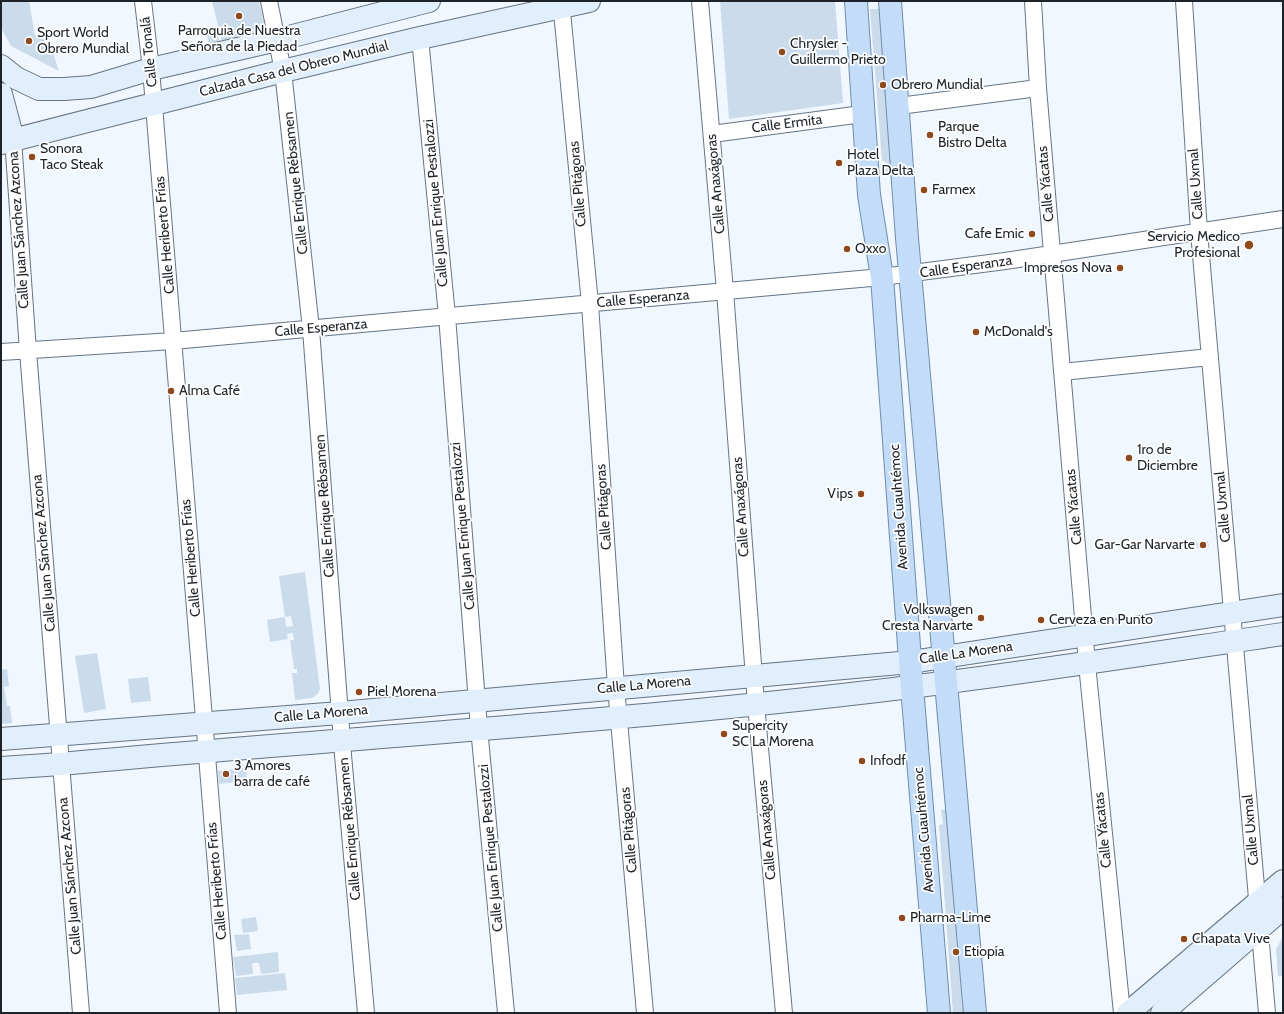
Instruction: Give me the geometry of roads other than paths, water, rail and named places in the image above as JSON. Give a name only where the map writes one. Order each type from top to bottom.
[{"type":"main road","name":"Avenida Cuauhtémoc","points":[[856,1],[862,114],[869,195],[882,277],[912,687],[939,1013]]},
{"type":"main road","points":[[890,1],[899,106],[910,274],[975,1013]]},
{"type":"street","name":"Calle Tonalá","points":[[144,1],[154,103]]},
{"type":"street","name":"Calle Enrique Rébsamen","points":[[269,1],[284,71],[311,329],[342,740],[366,1013]]},
{"type":"street","name":"Calzada Casa del Obrero Mundial","points":[[7,141],[154,103],[561,4],[589,1]]},
{"type":"street","name":"Calle Anaxágoras","points":[[700,1],[725,291],[756,704],[784,1013]]},
{"type":"street","name":"Calle Yácatas","points":[[1033,1],[1038,88],[1084,636],[1122,1013]]},
{"type":"street","name":"Calle Uxmal","points":[[1184,1],[1199,232],[1267,1013]]},
{"type":"street","points":[[1,66],[16,78],[39,89],[91,86],[151,69],[277,40],[416,2]]},
{"type":"street","name":"Calle Pitágoras","points":[[561,4],[590,304],[616,687],[646,1013]]},
{"type":"street","name":"Calle Juan Enrique Pestalozzi","points":[[420,38],[447,316],[477,700],[506,1013]]},
{"type":"street","points":[[899,106],[1038,88]]},
{"type":"street","name":"Calle Juan Sánchez Azcona","points":[[1,94],[28,351],[81,1013]]},
{"type":"street","name":"Calle Heriberto Frías","points":[[154,103],[228,1013]]},
{"type":"street","name":"Calle Ermita","points":[[712,134],[862,114]]},
{"type":"street","name":"Calle Esperanza","points":[[1,352],[173,341],[882,277],[1052,254],[1283,219]]},
{"type":"street","points":[[1062,372],[1210,357]]},
{"type":"street","name":"Calle La Morena","points":[[1,739],[340,713],[616,687],[911,662],[1283,604]]},
{"type":"street","name":"Calle La Morena","points":[[1,768],[756,704],[946,683],[1087,664],[1283,634]]},
{"type":"street","points":[[1128,1013],[1283,881]]},
{"type":"street","points":[[1162,1013],[1283,908]]},
{"type":"place","name":"Parroquia de Nuestra Señora de la Piedad","points":[[239,16]]},
{"type":"place","name":"Sport World Obrero Mundial","points":[[29,41]]},
{"type":"place","name":"Chrysler - Guillermo Prieto","points":[[782,52]]},
{"type":"place","name":"Obrero Mundial","points":[[883,85]]},
{"type":"place","name":"Parque Bistro Delta","points":[[930,135]]},
{"type":"place","name":"Sonora Taco Steak","points":[[32,157]]},
{"type":"place","name":"Hotel Plaza Delta","points":[[839,163]]},
{"type":"place","name":"Farmex","points":[[924,190]]},
{"type":"place","name":"Cafe Emic","points":[[1032,234]]},
{"type":"place","name":"Servicio Medico Profesional","points":[[1249,245]]},
{"type":"place","name":"Oxxo","points":[[847,249]]},
{"type":"place","name":"Impresos Nova","points":[[1120,268]]},
{"type":"place","name":"McDonald's","points":[[976,332]]},
{"type":"place","name":"Alma Café","points":[[171,391]]},
{"type":"place","name":"1ro de Diciembre","points":[[1129,458]]},
{"type":"place","name":"Vips","points":[[861,494]]},
{"type":"place","name":"Gar-Gar Narvarte","points":[[1203,545]]},
{"type":"place","name":"Volkswagen Cresta Narvarte","points":[[981,618]]},
{"type":"place","name":"Cerveza en Punto","points":[[1041,620]]},
{"type":"place","name":"Piel Morena","points":[[359,692]]},
{"type":"place","name":"Supercity SC La Morena","points":[[724,734]]},
{"type":"place","name":"Infodf","points":[[862,761]]},
{"type":"place","name":"3 Amores barra de café","points":[[226,774]]},
{"type":"place","name":"Pharma-Lime","points":[[902,918]]},
{"type":"place","name":"Chapata Vive","points":[[1184,939]]},
{"type":"place","name":"Etiopía","points":[[956,952]]}]
